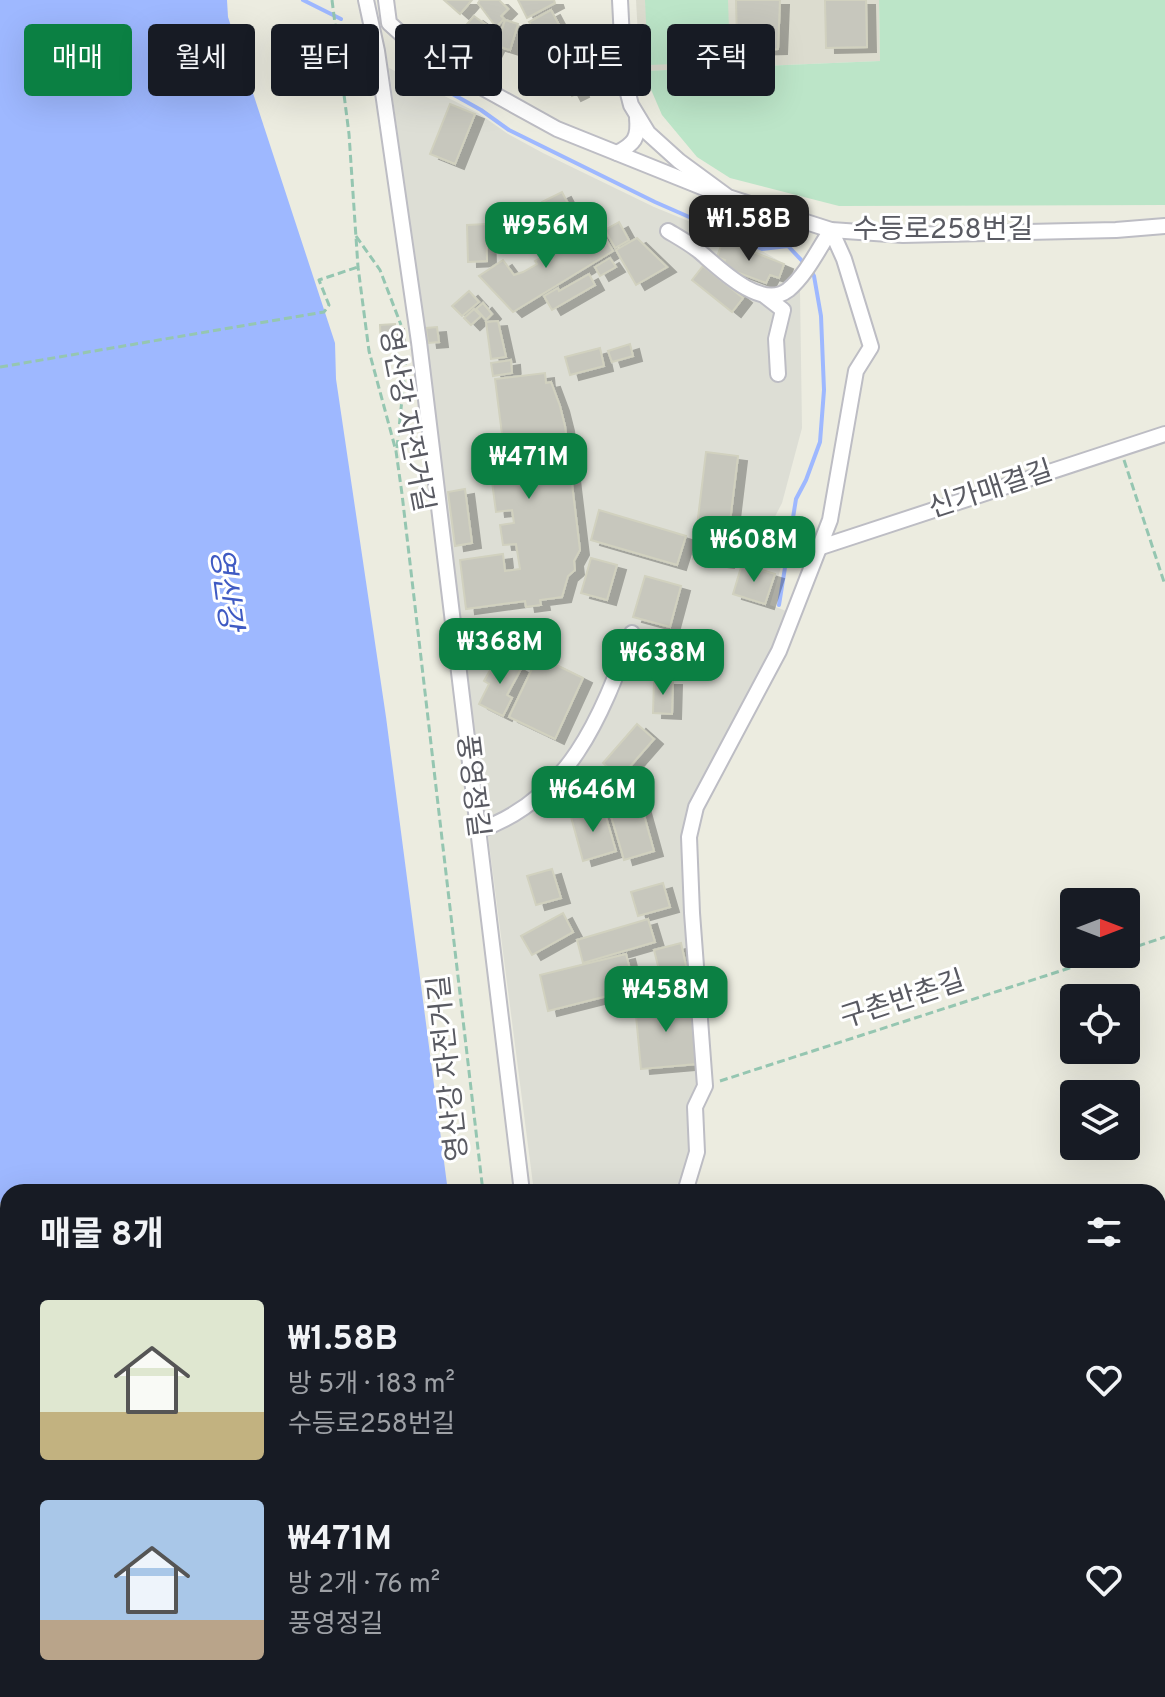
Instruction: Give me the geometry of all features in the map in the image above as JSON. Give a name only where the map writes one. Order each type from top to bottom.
[{"type":"street","name":"풍영정길","points":[[366,0],[377,51],[419,342],[521,1184]]},
{"type":"street","points":[[386,0],[389,23],[445,67],[557,129],[728,197]]},
{"type":"street","name":"수등로258번길","points":[[620,0],[624,78],[631,105],[648,133],[679,161],[728,197],[831,230],[903,235],[1165,226]]},
{"type":"street","points":[[617,153],[632,145],[638,133],[636,114]]},
{"type":"street","points":[[765,296],[785,292],[801,276],[831,230]]},
{"type":"street","points":[[687,1184],[697,1152],[695,1107],[705,1086],[692,913],[689,837],[692,822],[721,756],[779,651],[830,520],[856,371],[871,347],[844,259],[831,230]]},
{"type":"street","points":[[668,231],[697,249],[726,275],[765,296],[783,310],[776,339],[778,374]]},
{"type":"street","name":"신가매결길","points":[[818,548],[1165,434]]},
{"type":"street","points":[[477,831],[514,816],[545,790],[572,760],[606,704],[632,633]]},
{"type":"path","name":"영산강 자전거길","points":[[332,0],[349,134],[358,267],[369,351],[396,451],[418,617],[482,1184]]},
{"type":"path","points":[[356,236],[380,270],[402,328]]},
{"type":"path","points":[[0,367],[324,312],[329,305],[319,280],[358,267]]},
{"type":"path","points":[[396,451],[406,358]]},
{"type":"path","points":[[1120,449],[1165,585]]},
{"type":"path","points":[[1140,945],[1165,937]]},
{"type":"path","name":"구촌반촌길","points":[[705,1086],[1070,968]]},
{"type":"shaded area","points":[[636,0],[879,0],[880,61],[775,65],[775,24],[667,24],[667,70],[651,71],[651,24],[637,24]]},
{"type":"shaded area","points":[[389,68],[395,71],[395,96],[444,96],[543,153],[654,207],[762,251],[795,270],[800,290],[802,428],[782,503],[766,534],[781,567],[770,605],[789,612],[775,649],[691,806],[701,1068],[693,1152],[683,1184],[533,1184]]},
{"type":"green space","points":[[645,0],[728,0],[729,24],[667,24],[667,64],[651,65],[651,24],[646,24]]},
{"type":"green space","points":[[879,0],[1165,0],[1165,205],[839,206],[730,178],[697,157],[662,115],[651,90],[651,71],[667,70],[667,96],[775,96],[775,65],[880,61]]},
{"type":"water","name":"영산강","points":[[0,0],[227,0],[230,24],[148,24],[148,96],[254,96],[335,343],[336,379],[386,717],[447,1184],[0,1184]]},
{"type":"building","points":[[444,0],[472,0],[460,14]]},
{"type":"building","points":[[480,0],[499,0],[508,9],[501,16],[504,19],[494,24],[478,3]]},
{"type":"building","points":[[518,0],[554,0],[555,3],[527,18]]},
{"type":"building","points":[[736,0],[780,0],[778,49],[775,49],[775,24],[737,24]]},
{"type":"building","points":[[825,0],[866,0],[867,47],[826,48]]},
{"type":"building","points":[[551,10],[558,24],[530,24]]},
{"type":"building","points":[[474,16],[485,24],[467,24]]},
{"type":"building","points":[[505,20],[518,24],[510,50],[502,48]]},
{"type":"building","points":[[450,104],[475,114],[455,164],[430,154]]},
{"type":"building","points":[[562,192],[577,221],[557,232],[542,202]]},
{"type":"building","points":[[619,222],[629,240],[615,248],[605,230]]},
{"type":"building","points":[[486,224],[487,261],[468,262],[467,225]]},
{"type":"building","points":[[597,225],[613,251],[513,312],[479,276],[503,260],[514,275],[523,272],[537,264],[535,261],[545,255],[547,258]]},
{"type":"building","points":[[637,238],[667,267],[636,285],[616,250]]},
{"type":"building","points":[[723,240],[784,264],[779,278],[770,275],[766,283],[723,267],[725,260],[717,257]]},
{"type":"building","points":[[610,258],[616,267],[600,276],[595,267]]},
{"type":"building","points":[[703,266],[743,298],[732,312],[692,280]]},
{"type":"building","points":[[589,274],[595,285],[552,310],[544,296]]},
{"type":"building","points":[[469,291],[479,302],[462,316],[452,306]]},
{"type":"building","points":[[483,303],[492,314],[486,320],[476,309]]},
{"type":"building","points":[[474,309],[481,316],[471,325],[464,318]]},
{"type":"building","points":[[498,321],[506,357],[491,359],[486,322]]},
{"type":"building","points":[[395,324],[396,342],[381,343],[380,325]]},
{"type":"building","points":[[437,327],[439,342],[428,343],[426,328]]},
{"type":"building","points":[[630,344],[633,356],[612,362],[608,351]]},
{"type":"building","points":[[600,348],[604,366],[570,375],[565,357]]},
{"type":"building","points":[[511,360],[512,373],[493,376],[491,363]]},
{"type":"building","points":[[545,373],[546,383],[551,382],[565,426],[580,550],[574,561],[575,570],[568,576],[562,597],[540,600],[541,605],[526,607],[525,601],[466,609],[460,560],[503,554],[505,571],[520,569],[516,544],[503,545],[500,525],[514,523],[512,510],[496,512],[491,474],[496,473],[495,459],[505,458],[495,379]]},
{"type":"building","points":[[706,452],[738,456],[725,563],[693,559]]},
{"type":"building","points":[[465,489],[472,543],[455,546],[448,492]]},
{"type":"building","points":[[599,510],[686,536],[677,565],[591,540]]},
{"type":"building","points":[[591,558],[617,565],[607,600],[581,593]]},
{"type":"building","points":[[742,564],[775,574],[765,604],[733,594]]},
{"type":"building","points":[[645,576],[681,586],[670,627],[633,617]]},
{"type":"building","points":[[498,656],[521,669],[507,695],[512,698],[503,716],[479,704],[489,684],[484,681]]},
{"type":"building","points":[[538,656],[583,678],[555,739],[509,717]]},
{"type":"building","points":[[654,680],[673,680],[672,714],[653,713]]},
{"type":"building","points":[[637,724],[654,739],[620,778],[603,763]]},
{"type":"building","points":[[637,790],[654,851],[624,860],[606,799]]},
{"type":"building","points":[[603,807],[616,851],[583,861],[571,817]]},
{"type":"building","points":[[552,869],[561,898],[536,905],[527,876]]},
{"type":"building","points":[[663,883],[670,907],[638,916],[631,892]]},
{"type":"building","points":[[563,913],[573,932],[532,955],[521,936]]},
{"type":"building","points":[[648,919],[655,942],[583,963],[577,940]]},
{"type":"building","points":[[681,943],[690,984],[664,990],[654,950]]},
{"type":"building","points":[[626,954],[635,989],[548,1011],[540,975]]},
{"type":"building","points":[[690,999],[697,1064],[641,1069],[635,1005]]},
{"type":"waterway","points":[[303,0],[341,19]]},
{"type":"waterway","points":[[456,96],[509,130],[655,202],[762,249],[788,246],[805,264]]},
{"type":"waterway","points":[[779,605],[796,499],[820,442],[824,390],[821,316],[811,271]]}]
